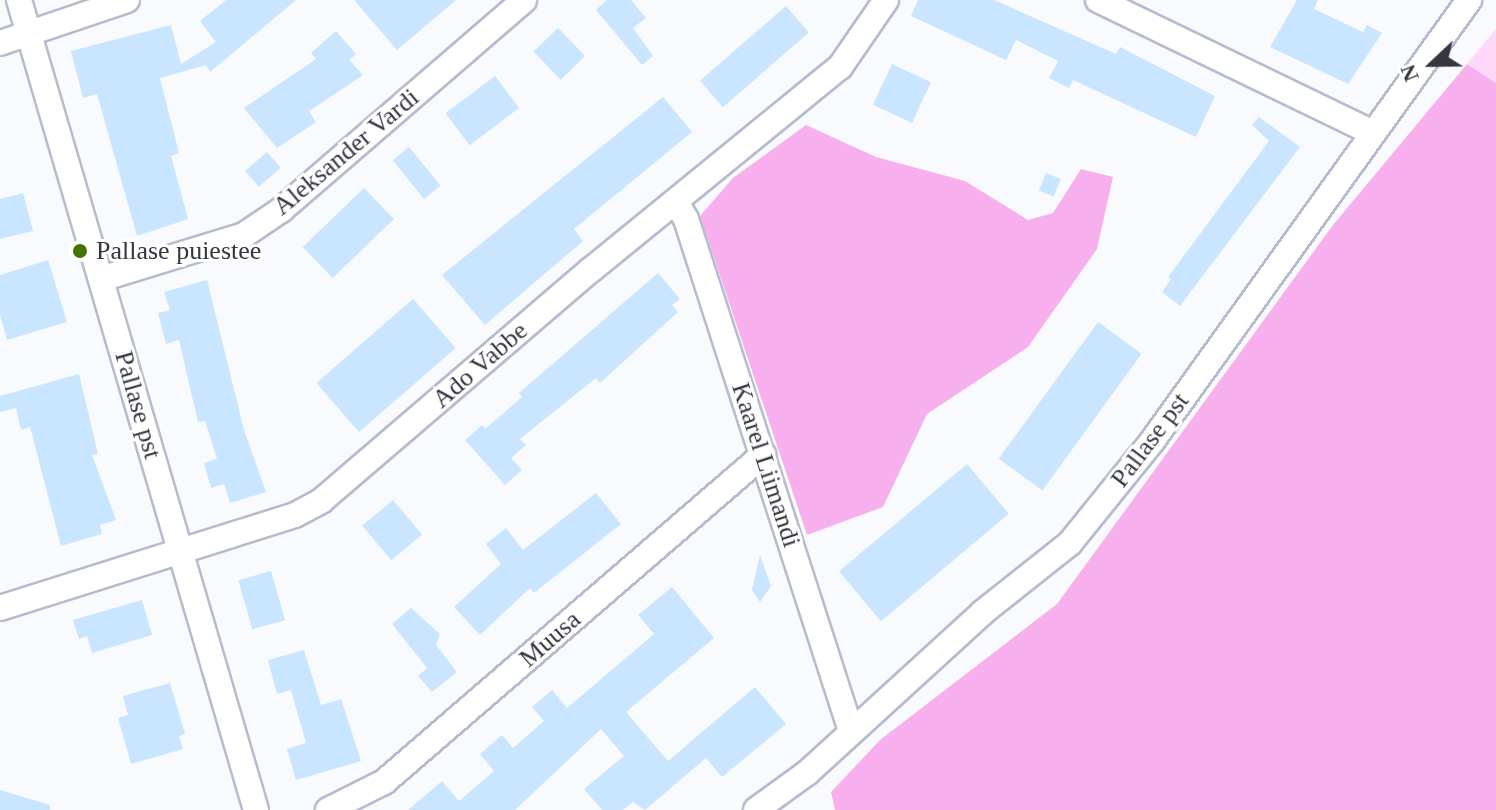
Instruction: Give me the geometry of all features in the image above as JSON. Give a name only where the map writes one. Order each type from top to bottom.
[{"type":"street","name":"Pallase pst","points":[[19,0],[256,810]]},
{"type":"street","points":[[0,43],[29,36],[127,0]]},
{"type":"street","name":"Aleksander Vardi","points":[[101,279],[244,235],[281,210],[524,0]]},
{"type":"street","name":"Ado Vabbe","points":[[0,608],[295,515],[321,501],[840,67],[886,0]]},
{"type":"street","points":[[1098,0],[1371,132]]},
{"type":"street","name":"Pallase pst","points":[[756,810],[807,773],[982,613],[1070,543],[1153,440],[1371,132],[1469,0]]},
{"type":"street","name":"Kaarel Liimandi","points":[[676,202],[686,219],[851,731]]},
{"type":"street","name":"Muusa","points":[[328,810],[384,782],[763,455]]},
{"type":"shaded area","points":[[1496,29],[1496,83],[1467,64]]},
{"type":"shaded area","points":[[1467,64],[1496,83],[1496,810],[835,810],[831,792],[880,740],[1057,604],[1333,225]]},
{"type":"shaded area","points":[[806,125],[876,157],[965,181],[1028,220],[1053,213],[1081,169],[1113,177],[1097,249],[1028,347],[927,414],[883,507],[807,535],[700,216],[733,178]]},
{"type":"building","points":[[226,0],[296,0],[210,72],[206,65],[160,78],[179,153],[171,156],[188,219],[137,236],[97,94],[83,98],[71,51],[171,25],[181,64],[216,42],[200,21]]},
{"type":"building","points":[[354,0],[456,0],[397,50]]},
{"type":"building","points":[[607,0],[631,0],[646,18],[633,28],[653,56],[642,65],[596,10]]},
{"type":"building","points":[[918,0],[994,0],[1116,54],[1120,47],[1215,96],[1196,137],[1073,80],[1069,88],[1049,78],[1058,61],[1016,40],[1006,60],[911,16]]},
{"type":"building","points":[[1297,0],[1318,0],[1314,9],[1363,32],[1367,25],[1382,33],[1348,84],[1270,47]]},
{"type":"building","points":[[786,6],[809,32],[723,107],[700,81]]},
{"type":"building","points":[[558,28],[585,56],[561,80],[534,52]]},
{"type":"building","points":[[336,31],[356,54],[349,60],[363,75],[309,111],[316,122],[277,148],[244,108],[316,59],[311,53]]},
{"type":"building","points":[[892,64],[931,82],[912,123],[873,105]]},
{"type":"building","points":[[495,76],[519,108],[470,145],[445,113]]},
{"type":"building","points":[[663,97],[692,132],[574,229],[583,241],[485,325],[442,275]]},
{"type":"building","points":[[1259,117],[1300,147],[1180,306],[1162,292],[1171,279],[1168,277],[1269,141],[1252,125]]},
{"type":"building","points":[[409,147],[440,186],[424,199],[393,160]]},
{"type":"building","points":[[267,152],[281,168],[259,187],[245,171]]},
{"type":"building","points":[[1046,173],[1061,179],[1054,197],[1039,191]]},
{"type":"building","points":[[364,188],[394,219],[333,278],[303,247]]},
{"type":"building","points":[[23,193],[33,231],[0,239],[0,199]]},
{"type":"building","points":[[48,260],[67,322],[7,340],[0,315],[0,275]]},
{"type":"building","points":[[658,273],[680,299],[672,305],[678,312],[600,383],[596,378],[520,439],[526,445],[511,458],[522,470],[505,485],[465,440],[482,425],[485,429],[522,397],[519,393]]},
{"type":"building","points":[[207,280],[244,430],[266,492],[230,503],[224,484],[211,488],[204,463],[217,459],[205,421],[198,422],[179,340],[166,344],[158,313],[170,310],[164,292]]},
{"type":"building","points":[[413,299],[456,348],[359,432],[316,383]]},
{"type":"building","points":[[1098,322],[1142,354],[1042,490],[999,459]]},
{"type":"building","points":[[79,374],[98,454],[92,455],[116,520],[100,525],[102,534],[61,546],[30,427],[21,430],[16,408],[0,412],[0,396]]},
{"type":"building","points":[[967,464],[1009,514],[881,621],[839,571]]},
{"type":"building","points":[[596,493],[621,524],[534,593],[530,588],[480,635],[454,607],[501,564],[486,544],[506,528],[523,550]]},
{"type":"building","points":[[393,500],[422,534],[391,560],[362,526]]},
{"type":"building","points":[[760,555],[771,586],[760,602],[752,590]]},
{"type":"building","points":[[271,571],[285,620],[252,629],[238,580]]},
{"type":"building","points":[[672,587],[714,638],[626,712],[668,761],[755,687],[786,724],[722,777],[706,758],[645,810],[633,802],[623,810],[602,810],[584,789],[624,756],[601,729],[515,810],[408,810],[442,781],[459,801],[494,771],[480,754],[502,735],[513,748],[544,721],[532,707],[552,690],[567,708],[654,634],[638,615]]},
{"type":"building","points":[[142,600],[152,635],[92,653],[87,636],[79,639],[73,620]]},
{"type":"building","points":[[411,608],[440,634],[436,645],[457,672],[432,692],[418,676],[427,668],[392,624]]},
{"type":"building","points":[[304,650],[321,705],[341,699],[361,761],[296,780],[287,749],[306,743],[291,690],[277,694],[268,660]]},
{"type":"building","points":[[170,683],[185,734],[179,736],[183,749],[131,764],[118,718],[128,715],[123,696]]},
{"type":"building","points":[[0,790],[50,805],[50,810],[0,810]]},
{"type":"place","name":"Pallase puiestee","points":[[80,251]]}]
